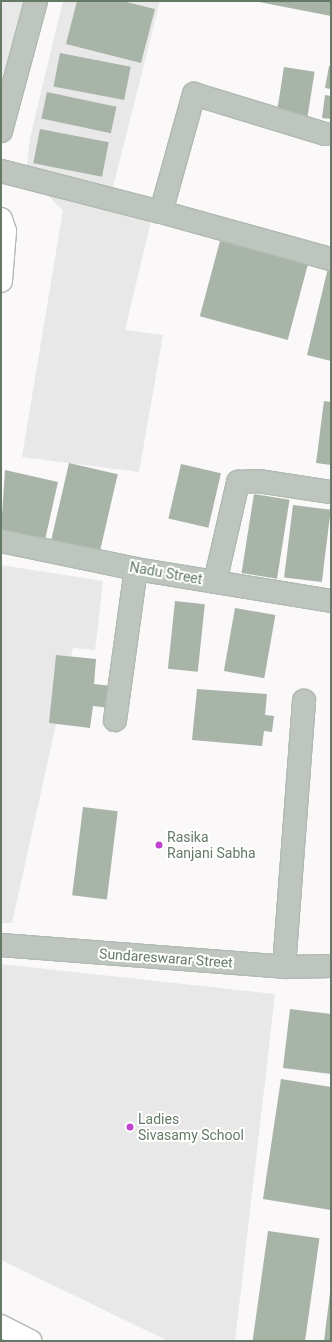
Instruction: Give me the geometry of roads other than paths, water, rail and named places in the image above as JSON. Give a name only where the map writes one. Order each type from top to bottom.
[{"type":"street","points":[[1,131],[36,1]]},
{"type":"street","points":[[161,212],[194,94],[325,134]]},
{"type":"street","points":[[1,171],[161,212],[331,260]]},
{"type":"street","points":[[1,220],[5,231],[1,281]]},
{"type":"street","points":[[215,582],[238,482],[258,481],[331,492]]},
{"type":"street","name":"Nadu Street","points":[[1,541],[136,569],[331,601]]},
{"type":"street","points":[[115,720],[136,569]]},
{"type":"street","points":[[284,967],[304,701]]},
{"type":"street","name":"Sundareswarar Street","points":[[1,945],[284,967],[331,966]]},
{"type":"street","points":[[1,1326],[30,1341]]},
{"type":"place","name":"Rasika Ranjani Sabha","points":[[159,845]]},
{"type":"place","name":"Ladies Sivasamy School","points":[[130,1127]]}]
